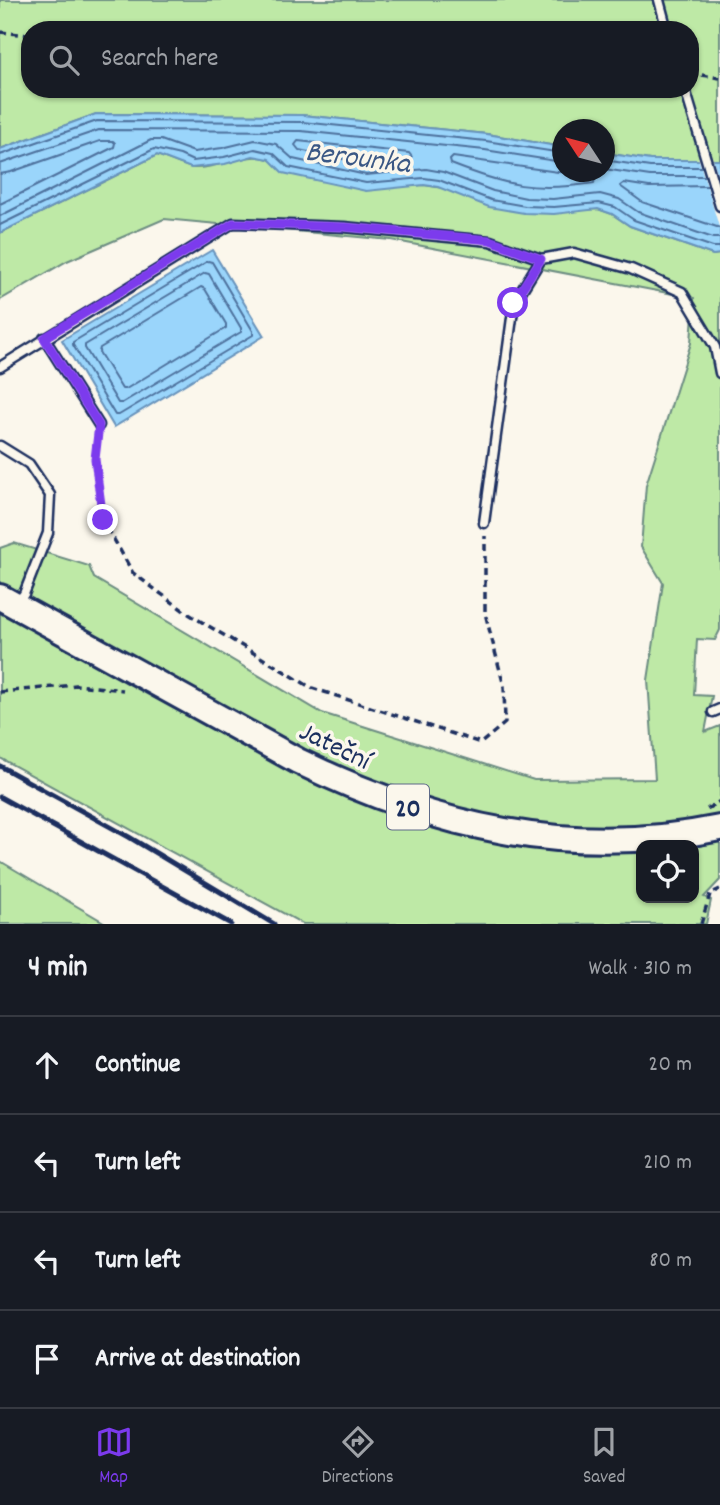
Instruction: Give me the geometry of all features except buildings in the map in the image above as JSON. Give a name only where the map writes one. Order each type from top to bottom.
[{"type":"main road","name":"Jateční","points":[[8,601],[298,761],[348,785],[432,815],[516,834],[583,840],[643,840],[720,828]]},
{"type":"lane","points":[[659,0],[665,21]]},
{"type":"lane","points":[[688,98],[720,206]]},
{"type":"lane","points":[[0,367],[233,223],[344,227],[490,240],[541,259],[574,253],[631,269],[682,292],[715,347],[720,373]]},
{"type":"lane","points":[[484,523],[513,303],[541,259]]},
{"type":"lane","points":[[44,338],[99,425]]},
{"type":"lane","points":[[0,446],[29,464],[50,495],[48,533],[24,594],[8,601]]},
{"type":"path","points":[[0,32],[21,33]]},
{"type":"path","points":[[699,74],[720,78]]},
{"type":"path","points":[[99,425],[95,459],[103,520],[133,573],[187,613],[312,688],[481,743],[505,723],[504,686],[485,613],[484,523]]},
{"type":"path","points":[[699,813],[720,800]]},
{"type":"path","points":[[701,924],[710,894],[720,889]]},
{"type":"green space","points":[[0,0],[720,0],[720,160],[650,160],[615,155],[615,119],[552,119],[552,145],[487,134],[302,115],[96,114],[0,149]]},
{"type":"green space","points":[[157,155],[193,168],[257,157],[277,164],[411,186],[424,185],[578,210],[598,209],[612,214],[630,226],[713,255],[720,254],[720,630],[715,640],[697,639],[694,695],[712,696],[705,732],[720,726],[720,880],[704,897],[711,900],[706,924],[303,924],[0,758],[0,548],[14,543],[89,566],[94,578],[322,713],[534,780],[655,779],[648,680],[663,583],[641,547],[646,485],[691,343],[694,298],[391,240],[164,219],[67,261],[0,300],[0,233]]},
{"type":"green space","points":[[0,861],[107,924],[0,924]]},
{"type":"water","name":"Berounka","points":[[96,114],[302,115],[487,134],[552,145],[552,182],[615,182],[615,155],[650,160],[720,160],[720,254],[713,255],[630,226],[612,214],[598,209],[554,214],[524,213],[489,207],[438,187],[424,185],[366,191],[283,173],[269,159],[253,156],[225,164],[191,168],[157,155],[0,233],[0,149]]},
{"type":"water","points":[[212,250],[264,336],[114,427],[62,340]]},
{"type":"pier","points":[[712,156],[720,182],[720,230],[698,157]]},
{"type":"railway","points":[[0,766],[129,837],[274,924]]},
{"type":"railway","points":[[0,797],[231,924]]},
{"type":"route","points":[[103,520],[95,459],[99,425],[44,338],[233,223],[344,227],[490,240],[541,259],[513,303]]}]
